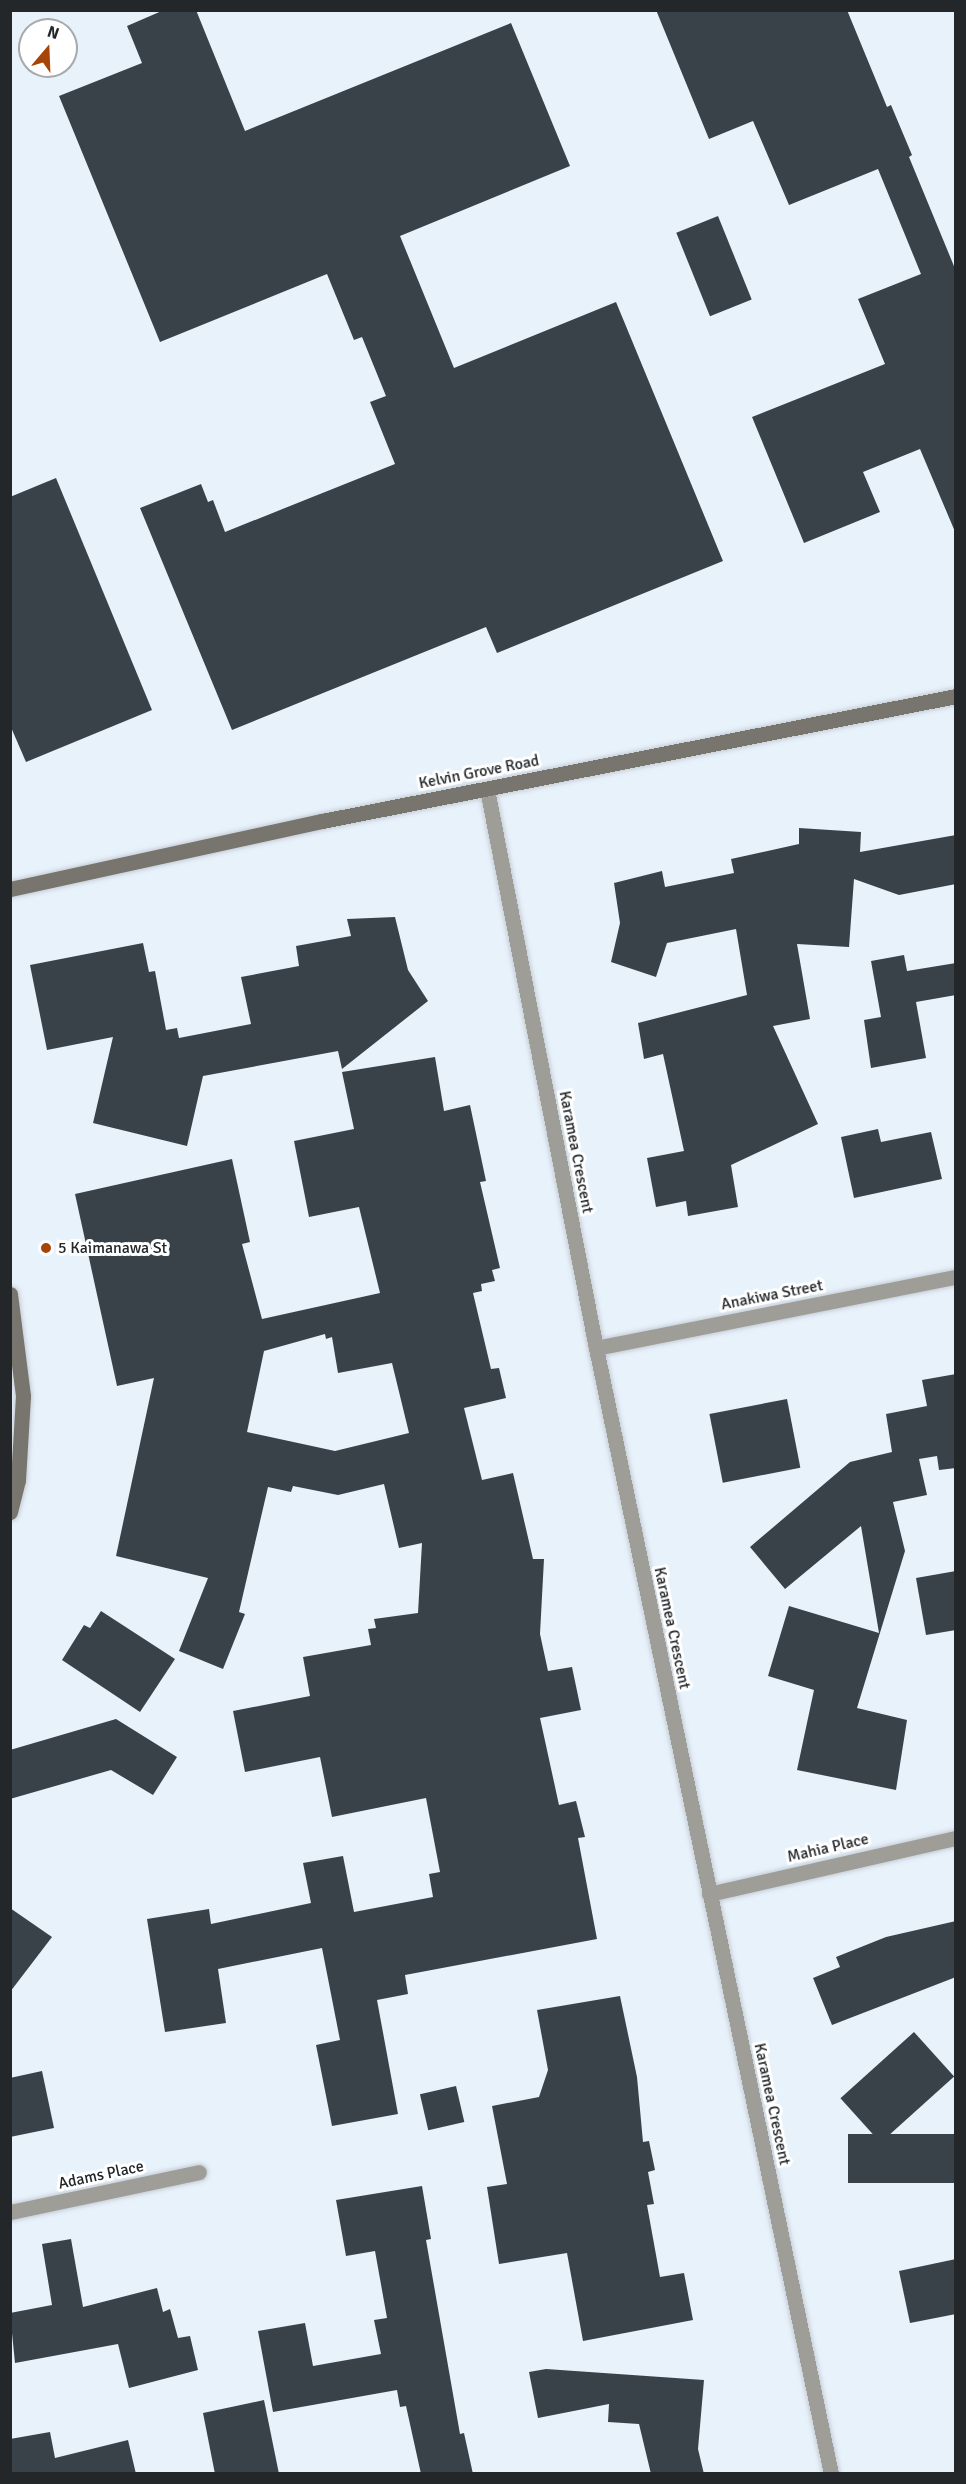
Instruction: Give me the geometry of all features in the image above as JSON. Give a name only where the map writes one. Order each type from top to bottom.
[{"type":"main road","name":"Kelvin Grove Road","points":[[10,889],[487,789],[956,696]]},
{"type":"main road","points":[[10,1294],[23,1396],[18,1480],[10,1512]]},
{"type":"street","name":"Karamea Crescent","points":[[487,789],[596,1348],[831,2474]]},
{"type":"street","name":"Anakiwa Street","points":[[596,1348],[956,1277]]},
{"type":"street","name":"Mahia Place","points":[[709,1894],[956,1838]]},
{"type":"street","name":"Adams Place","points":[[10,2212],[199,2172]]},
{"type":"building","points":[[164,10],[196,10],[245,131],[511,23],[570,166],[400,236],[454,368],[616,302],[723,561],[497,653],[486,627],[232,730],[140,508],[201,484],[208,502],[213,500],[225,532],[395,464],[370,402],[386,396],[362,337],[354,340],[327,274],[160,342],[59,96],[142,63],[127,26]]},
{"type":"building","points":[[656,10],[847,10],[887,107],[891,105],[912,155],[909,157],[956,271],[956,534],[920,449],[863,472],[880,512],[804,543],[752,417],[885,364],[858,299],[921,274],[878,169],[789,205],[753,121],[709,139]]},
{"type":"building","points":[[718,216],[752,299],[710,316],[676,233]]},
{"type":"building","points":[[56,478],[152,710],[26,762],[10,725],[10,497]]},
{"type":"building","points":[[799,828],[861,832],[860,852],[956,835],[956,884],[899,895],[854,879],[849,947],[797,944],[810,1019],[773,1026],[818,1124],[731,1165],[738,1207],[688,1216],[686,1201],[656,1207],[647,1158],[684,1151],[663,1054],[644,1059],[638,1023],[747,995],[736,929],[667,943],[656,977],[611,962],[620,923],[614,883],[662,871],[665,887],[734,873],[731,859],[799,844]]},
{"type":"building","points":[[395,917],[408,970],[428,1001],[342,1069],[338,1051],[203,1076],[187,1146],[93,1123],[113,1037],[47,1050],[30,965],[143,943],[149,972],[155,971],[166,1030],[177,1028],[179,1038],[251,1024],[241,977],[299,966],[296,946],[351,936],[347,919]]},
{"type":"building","points":[[904,955],[907,971],[956,963],[956,995],[916,1002],[926,1058],[871,1068],[864,1020],[881,1017],[871,961]]},
{"type":"building","points":[[435,1057],[444,1111],[470,1105],[486,1181],[480,1182],[500,1268],[492,1270],[495,1281],[481,1284],[482,1291],[473,1293],[491,1369],[499,1368],[506,1398],[464,1408],[482,1480],[513,1473],[533,1559],[544,1559],[540,1634],[548,1671],[572,1667],[581,1710],[540,1718],[559,1805],[576,1801],[585,1837],[578,1838],[597,1939],[405,1975],[408,1994],[377,2000],[398,2114],[332,2126],[316,2045],[340,2040],[322,1948],[218,1969],[226,2023],[165,2032],[147,1919],[209,1909],[211,1924],[311,1903],[303,1863],[343,1856],[354,1912],[433,1897],[429,1874],[440,1872],[426,1798],[332,1817],[320,1757],[245,1772],[233,1711],[310,1696],[303,1657],[371,1645],[368,1629],[376,1628],[374,1619],[418,1613],[422,1543],[399,1548],[384,1484],[338,1495],[293,1486],[291,1492],[268,1487],[239,1612],[245,1614],[223,1669],[179,1651],[208,1578],[116,1556],[154,1378],[117,1386],[75,1194],[232,1159],[250,1242],[242,1244],[262,1319],[380,1293],[359,1207],[309,1217],[294,1141],[354,1129],[342,1072]],"holes":[[[325,1334],[326,1339],[332,1337],[338,1373],[392,1363],[409,1433],[335,1451],[247,1432],[264,1351]]]},
{"type":"building","points":[[878,1129],[881,1142],[931,1132],[942,1179],[854,1198],[841,1137]]},
{"type":"building","points":[[956,1374],[956,1468],[939,1470],[937,1456],[919,1459],[927,1495],[893,1502],[905,1551],[857,1708],[907,1720],[896,1790],[797,1770],[814,1690],[768,1676],[789,1606],[879,1633],[861,1526],[785,1589],[750,1547],[850,1462],[892,1452],[886,1414],[927,1406],[922,1380]]},
{"type":"building","points":[[787,1399],[800,1468],[723,1483],[709,1414]]},
{"type":"building","points":[[956,1571],[956,1630],[926,1635],[916,1578]]},
{"type":"building","points":[[101,1611],[175,1659],[140,1712],[62,1660],[84,1625],[90,1628]]},
{"type":"building","points":[[116,1719],[177,1757],[153,1795],[111,1770],[10,1799],[10,1750]]},
{"type":"building","points":[[10,1908],[52,1937],[10,1992]]},
{"type":"building","points":[[956,1921],[956,1977],[832,2025],[813,1978],[840,1967],[836,1957],[886,1937]]},
{"type":"building","points":[[620,1996],[637,2077],[643,2142],[649,2141],[655,2170],[648,2172],[654,2204],[647,2205],[660,2277],[684,2273],[693,2320],[583,2341],[567,2253],[499,2264],[487,2187],[507,2184],[492,2106],[539,2097],[548,2070],[537,2010]]},
{"type":"building","points":[[914,2032],[954,2077],[881,2143],[840,2098]]},
{"type":"building","points":[[42,2071],[54,2128],[10,2137],[10,2078]]},
{"type":"building","points":[[456,2086],[464,2122],[428,2130],[420,2094]]},
{"type":"building","points":[[848,2134],[956,2134],[956,2183],[848,2183]]},
{"type":"building","points":[[422,2186],[431,2239],[426,2240],[460,2434],[464,2433],[473,2474],[421,2474],[406,2406],[400,2407],[397,2390],[273,2412],[258,2331],[305,2323],[313,2366],[381,2354],[374,2320],[387,2318],[375,2251],[346,2256],[336,2200]]},
{"type":"building","points":[[71,2239],[83,2307],[157,2288],[163,2312],[170,2309],[178,2338],[190,2336],[198,2370],[129,2388],[118,2344],[15,2363],[10,2313],[52,2305],[42,2244]]},
{"type":"building","points":[[956,2259],[956,2314],[910,2323],[899,2271]]},
{"type":"building","points":[[546,2369],[704,2380],[698,2449],[704,2474],[651,2474],[639,2424],[608,2422],[609,2404],[538,2418],[529,2372]]},
{"type":"building","points":[[264,2400],[279,2474],[215,2474],[203,2413]]},
{"type":"building","points":[[50,2432],[55,2458],[128,2440],[136,2474],[10,2474],[10,2439]]},
{"type":"place","name":"5 Kaimanawa St","points":[[46,1248]]}]
